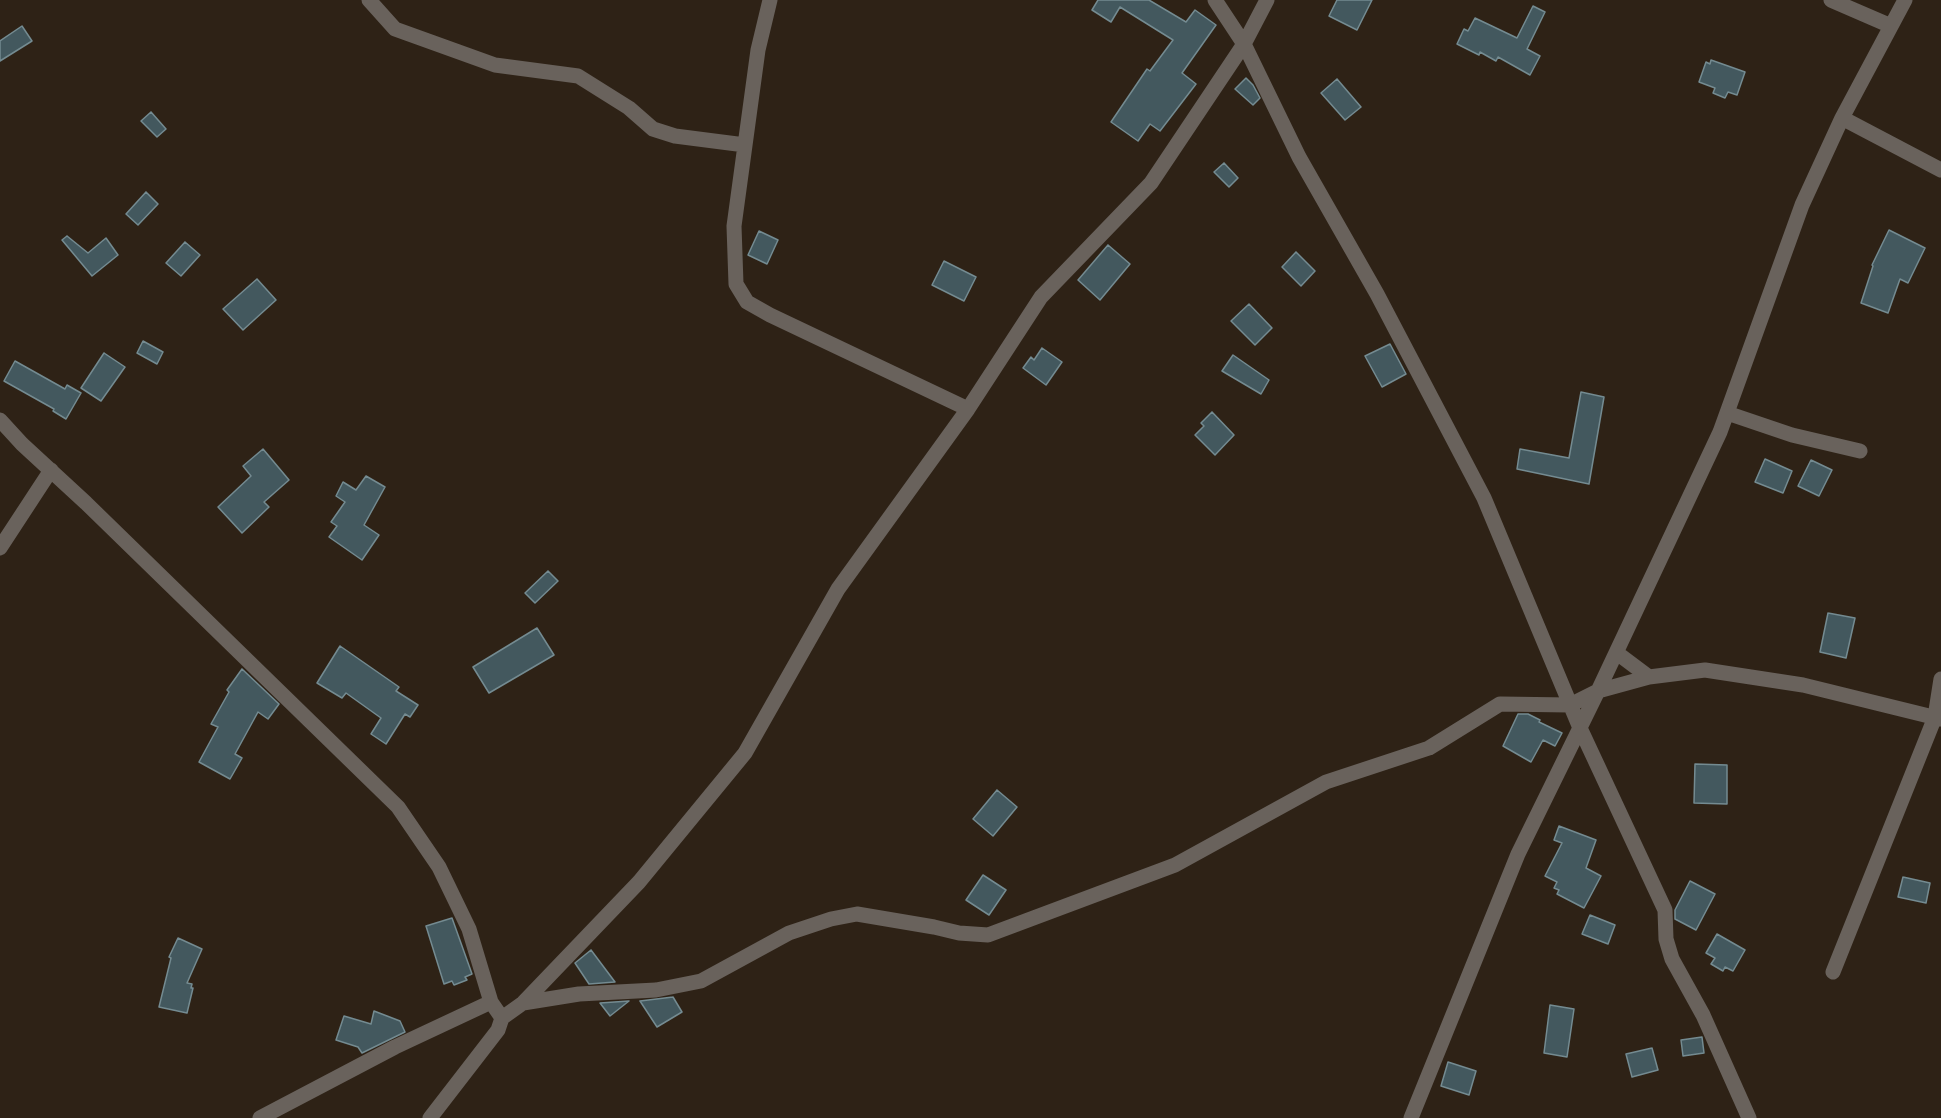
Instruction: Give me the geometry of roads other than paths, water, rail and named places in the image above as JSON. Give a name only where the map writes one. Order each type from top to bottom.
[{"type":"street","points":[[369,0],[394,29],[495,64],[578,76],[629,108],[653,129],[675,136],[745,145]]},
{"type":"street","points":[[770,0],[758,50],[734,226],[736,284],[747,302],[770,315],[968,409]]},
{"type":"street","points":[[1215,0],[1244,44],[1299,157],[1377,294],[1484,498],[1580,728],[1665,910],[1666,939],[1672,959],[1703,1015],[1749,1118]]},
{"type":"street","points":[[430,1118],[498,1030],[501,1018],[523,1003],[639,882],[745,753],[838,589],[968,409],[1041,297],[1151,183],[1244,44],[1267,0]]},
{"type":"street","points":[[1831,0],[1891,26]]},
{"type":"street","points":[[1411,1118],[1518,854],[1599,691],[1720,432],[1802,205],[1842,118],[1905,0]]},
{"type":"street","points":[[1842,118],[1941,170]]},
{"type":"street","points":[[1727,413],[1792,435],[1860,451]]},
{"type":"street","points":[[0,420],[398,807],[440,867],[469,929],[490,1002],[501,1018]]},
{"type":"street","points":[[0,548],[51,470]]},
{"type":"street","points":[[1617,653],[1649,677]]},
{"type":"street","points":[[523,1003],[579,994],[656,990],[701,981],[789,933],[831,919],[857,914],[959,933],[988,935],[1175,865],[1326,782],[1429,748],[1500,704],[1570,705],[1599,691],[1649,677],[1706,670],[1803,685],[1938,718]]},
{"type":"street","points":[[1833,972],[1938,718],[1941,679]]},
{"type":"street","points":[[260,1118],[395,1047],[490,1002]]}]
